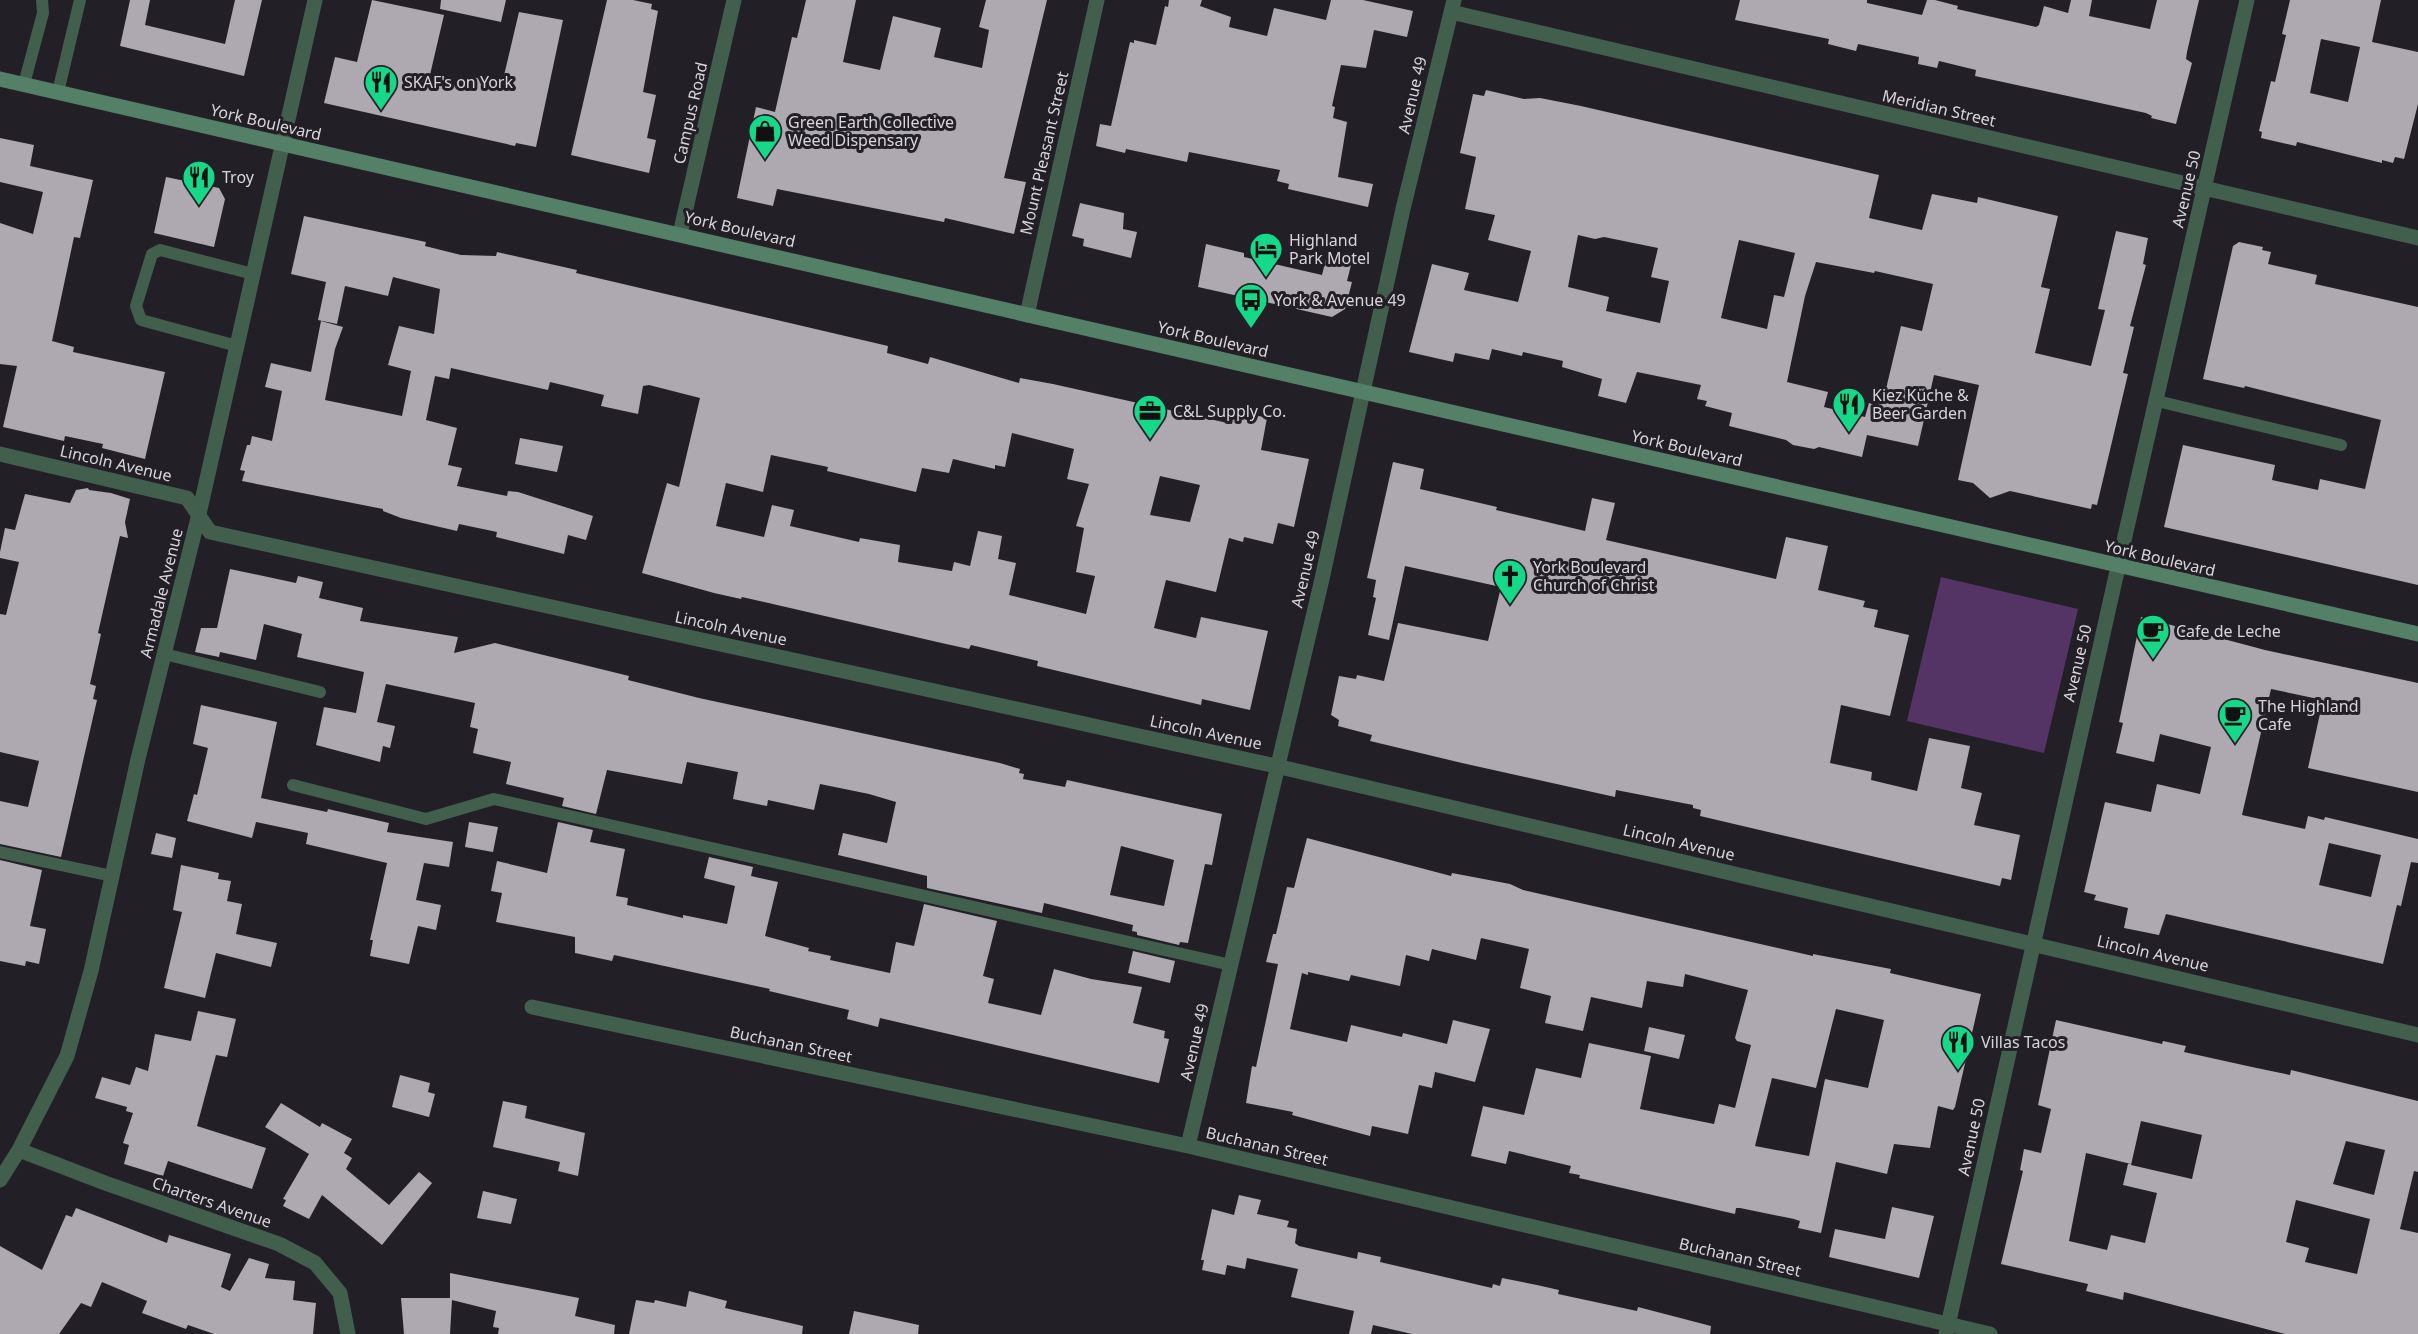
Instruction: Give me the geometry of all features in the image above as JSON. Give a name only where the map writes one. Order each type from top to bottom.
[{"type":"main road","name":"York Boulevard","points":[[0,79],[2118,567],[2418,634]]},
{"type":"street","name":"Armadale Avenue","points":[[0,1180],[19,1150],[67,1056],[91,971],[164,654],[199,514],[315,0]]},
{"type":"street","name":"Campus Road","points":[[680,234],[734,0]]},
{"type":"street","name":"Mount Pleasant Street","points":[[1027,315],[1097,0]]},
{"type":"street","name":"Avenue 50","points":[[1947,1329],[2032,943],[2247,0]]},
{"type":"street","name":"Meridian Street","points":[[1452,6],[2204,189],[2418,238]]},
{"type":"street","name":"Avenue 49","points":[[1188,1146],[1322,579],[1452,6]]},
{"type":"street","name":"Lincoln Avenue","points":[[0,454],[187,498],[210,532],[1276,766],[2418,1035]]},
{"type":"street","name":"Buchanan Street","points":[[532,1007],[1188,1146],[1947,1329],[1990,1334]]},
{"type":"street","name":"Charters Avenue","points":[[19,1150],[279,1244],[315,1263],[340,1293],[348,1334]]},
{"type":"lane","points":[[24,84],[43,13],[42,0]]},
{"type":"lane","points":[[58,92],[80,0]]},
{"type":"lane","points":[[237,346],[141,320],[136,306],[152,254],[159,250],[253,274]]},
{"type":"lane","points":[[2157,401],[2341,445]]},
{"type":"lane","points":[[164,654],[320,692]]},
{"type":"lane","points":[[293,785],[426,819],[494,799],[1231,965]]},
{"type":"lane","points":[[0,852],[112,876]]},
{"type":"shaded area","points":[[1941,577],[2078,609],[2044,753],[1907,721]]},
{"type":"building","points":[[130,0],[150,0],[145,25],[225,44],[235,0],[262,0],[244,76],[120,46]]},
{"type":"building","points":[[372,0],[444,15],[429,79],[471,89],[473,77],[502,84],[519,12],[563,20],[536,147],[516,143],[515,146],[324,103],[335,57],[357,62]]},
{"type":"building","points":[[441,0],[506,0],[501,22],[440,9]]},
{"type":"building","points":[[607,0],[633,0],[652,4],[651,9],[658,11],[643,92],[656,95],[647,138],[656,140],[649,173],[571,155]]},
{"type":"building","points":[[806,0],[856,0],[843,62],[880,70],[893,16],[941,28],[934,57],[982,68],[989,30],[979,27],[986,0],[1047,0],[1004,178],[1026,182],[1014,234],[945,218],[944,222],[777,189],[773,206],[737,198],[756,107],[775,112],[792,37],[797,38]]},
{"type":"building","points":[[1169,0],[1202,0],[1200,6],[1231,17],[1229,27],[1267,36],[1274,8],[1326,20],[1331,0],[1363,0],[1413,11],[1407,37],[1374,30],[1366,68],[1341,65],[1332,106],[1335,107],[1333,118],[1347,122],[1338,177],[1373,184],[1368,207],[1288,189],[1289,184],[1277,181],[1280,170],[1189,152],[1187,162],[1126,149],[1125,153],[1096,146],[1100,124],[1111,126],[1130,42],[1134,43],[1134,40],[1156,45],[1165,6],[1168,7]]},
{"type":"building","points":[[1740,0],[1867,0],[1867,3],[1922,15],[1927,0],[1935,0],[1958,6],[1957,9],[2036,27],[2039,25],[2044,6],[2068,13],[2071,0],[2092,0],[2089,16],[2150,29],[2157,0],[2199,0],[2186,59],[2192,63],[2176,124],[2151,118],[2152,116],[2146,113],[1975,76],[1976,70],[1939,61],[1937,68],[1918,64],[1919,57],[1858,44],[1856,51],[1828,44],[1829,39],[1735,20]]},
{"type":"building","points":[[2290,0],[2381,0],[2372,42],[2418,52],[2418,104],[2404,159],[2395,157],[2393,163],[2382,160],[2382,163],[2297,142],[2296,146],[2261,138],[2262,132],[2259,131],[2271,81],[2275,82],[2286,35],[2282,34]],"holes":[[[2321,39],[2360,47],[2348,102],[2310,93]]]},
{"type":"building","points":[[1486,90],[1524,99],[1540,98],[1581,106],[1879,175],[1869,218],[1922,230],[1932,194],[1977,203],[1978,197],[2058,216],[2041,287],[2050,289],[2035,353],[2091,366],[2105,310],[2098,309],[2116,231],[2148,238],[2143,264],[2146,265],[2130,326],[2134,327],[2123,373],[2128,374],[2097,505],[2092,504],[2091,509],[2010,491],[1990,498],[1973,483],[1958,480],[1979,385],[1934,375],[1918,446],[1867,435],[1862,457],[1819,447],[1814,449],[1793,445],[1786,440],[1729,426],[1732,413],[1705,406],[1707,401],[1697,399],[1701,385],[1637,372],[1626,403],[1598,396],[1602,379],[1562,367],[1563,361],[1523,352],[1522,356],[1492,349],[1489,360],[1455,353],[1453,362],[1409,352],[1432,264],[1469,273],[1464,290],[1518,302],[1531,251],[1488,240],[1495,215],[1465,209],[1476,157],[1460,153],[1473,94],[1484,96]],"holes":[[[1578,235],[1595,239],[1604,237],[1658,248],[1651,277],[1669,281],[1660,323],[1606,311],[1609,297],[1568,287]],[[1739,240],[1795,253],[1784,297],[1774,295],[1767,329],[1721,318]],[[1816,262],[1874,273],[1875,271],[1933,284],[1922,331],[1901,326],[1886,389],[1882,388],[1878,406],[1869,403],[1865,417],[1824,407],[1828,392],[1787,382],[1805,296]]]},
{"type":"building","points":[[0,138],[34,145],[30,166],[93,180],[80,238],[74,237],[52,341],[74,347],[73,352],[165,372],[145,459],[102,448],[103,444],[65,436],[64,441],[3,427],[17,366],[0,364],[0,223],[33,234],[43,192],[0,182]]},
{"type":"building","points":[[166,177],[219,188],[225,199],[214,247],[154,233]]},
{"type":"building","points":[[1080,203],[1124,213],[1123,229],[1137,232],[1131,258],[1083,246],[1084,239],[1072,236]]},
{"type":"building","points":[[304,216],[426,242],[425,246],[461,255],[496,256],[497,252],[577,270],[576,273],[888,346],[887,353],[928,364],[930,357],[1019,383],[1020,378],[1053,384],[1232,424],[1235,410],[1267,418],[1261,450],[1309,459],[1294,527],[1278,523],[1273,544],[1244,537],[1243,542],[1229,538],[1216,592],[1166,580],[1154,628],[1196,638],[1201,617],[1268,631],[1250,710],[1202,699],[1201,705],[1037,666],[1038,661],[971,645],[969,649],[946,644],[742,597],[741,599],[714,593],[642,573],[667,483],[679,487],[700,398],[649,385],[643,386],[638,414],[601,406],[604,395],[550,382],[548,390],[451,368],[449,379],[435,376],[426,420],[457,428],[448,465],[462,468],[457,486],[507,496],[508,491],[518,492],[593,516],[586,540],[568,535],[564,554],[496,537],[497,532],[459,524],[457,531],[401,518],[383,509],[242,481],[245,471],[240,470],[252,436],[272,441],[282,391],[265,387],[271,363],[311,372],[321,321],[343,327],[335,349],[325,400],[402,416],[411,371],[388,365],[399,326],[434,334],[440,289],[393,277],[388,296],[345,286],[337,324],[318,320],[326,282],[291,274]],"holes":[[[1012,433],[1074,449],[1067,479],[1089,484],[1076,526],[1084,528],[1076,572],[1095,576],[1086,614],[1009,595],[1016,563],[998,559],[1002,536],[978,531],[970,566],[954,562],[952,571],[898,562],[900,545],[860,538],[859,542],[790,526],[794,510],[772,505],[764,537],[716,526],[726,483],[763,492],[771,455],[828,467],[827,471],[916,492],[922,468],[949,473],[953,459],[995,469],[995,465],[1005,467]],[[1160,476],[1200,485],[1190,522],[1150,515]]]},
{"type":"building","points":[[2239,242],[2263,247],[2262,250],[2271,252],[2268,264],[2317,275],[2315,284],[2418,307],[2418,585],[2164,527],[2183,445],[2275,465],[2272,480],[2318,490],[2320,479],[2365,489],[2381,420],[2245,386],[2244,388],[2203,379],[2233,246]]},
{"type":"building","name":"Highland Park Motel","points":[[1206,244],[1244,253],[1244,257],[1322,275],[1326,259],[1351,265],[1347,281],[1352,282],[1345,309],[1332,317],[1198,287]]},
{"type":"building","points":[[520,438],[563,446],[557,472],[515,464]]},
{"type":"building","points":[[1393,462],[1424,469],[1420,489],[1585,531],[1592,498],[1615,503],[1606,540],[1776,579],[1786,537],[1828,546],[1818,590],[1865,601],[1863,607],[1878,610],[1874,627],[1909,635],[1890,716],[1841,705],[1830,763],[1872,772],[1871,780],[1917,791],[1929,738],[1970,746],[1961,788],[1982,793],[1974,825],[2020,835],[2011,880],[2002,878],[2000,886],[1700,816],[1701,810],[1693,808],[1693,805],[1616,790],[1615,797],[1462,763],[1370,741],[1372,735],[1338,726],[1339,720],[1331,715],[1339,676],[1356,679],[1357,675],[1384,681],[1398,623],[1488,641],[1501,587],[1405,566],[1389,640],[1368,635],[1376,598],[1373,597],[1376,580],[1367,578]]},
{"type":"building","points":[[88,488],[130,499],[125,522],[128,538],[120,536],[98,633],[101,634],[90,684],[96,686],[93,699],[97,700],[61,857],[0,844],[0,801],[28,807],[39,761],[0,752],[0,614],[6,615],[19,562],[0,558],[0,552],[5,528],[15,530],[25,494],[70,503],[76,490]]},
{"type":"building","points":[[230,569],[296,583],[298,576],[323,582],[319,598],[363,608],[360,621],[458,637],[454,653],[495,643],[629,676],[628,680],[699,698],[1000,763],[1020,769],[1019,773],[1024,774],[1023,779],[1065,787],[1067,780],[1222,814],[1212,865],[1205,864],[1188,943],[1180,942],[1179,945],[1137,935],[1137,932],[1132,931],[1133,925],[1044,903],[1042,913],[927,888],[927,876],[838,855],[843,833],[887,843],[896,802],[869,794],[820,784],[814,810],[768,800],[767,806],[733,799],[738,772],[687,762],[682,784],[607,770],[596,814],[562,806],[564,798],[506,784],[511,762],[473,753],[478,729],[470,727],[475,703],[386,684],[377,722],[395,726],[390,748],[383,746],[380,762],[316,745],[324,707],[356,713],[364,672],[297,657],[302,634],[264,624],[256,660],[220,652],[219,657],[195,652],[201,628],[217,628]],"holes":[[[1121,846],[1174,860],[1164,906],[1110,895]]]},
{"type":"building","points":[[2141,617],[2265,650],[2418,683],[2418,792],[2308,768],[2323,700],[2271,689],[2242,815],[2305,829],[2308,816],[2324,820],[2325,817],[2418,839],[2418,863],[2411,862],[2401,906],[2397,905],[2383,964],[2166,914],[2159,935],[2124,928],[2128,908],[2094,900],[2096,895],[2084,892],[2105,802],[2151,812],[2157,784],[2200,794],[2211,747],[2160,734],[2154,762],[2116,753],[2123,723],[2119,722]],"holes":[[[2329,843],[2381,855],[2371,897],[2319,885]]]},
{"type":"building","points":[[201,705],[277,722],[261,798],[327,812],[328,809],[389,823],[387,832],[453,842],[449,867],[424,863],[416,900],[441,905],[436,930],[418,926],[409,964],[370,956],[373,940],[370,940],[387,863],[306,844],[308,833],[256,822],[252,838],[187,821],[194,794],[197,795],[208,748],[193,744]]},
{"type":"building","points":[[469,822],[498,827],[493,852],[465,847]]},
{"type":"building","points":[[558,822],[593,830],[590,842],[625,849],[616,896],[628,898],[627,905],[683,918],[683,915],[727,924],[735,886],[704,878],[709,857],[753,867],[751,876],[778,882],[765,936],[809,948],[808,951],[831,956],[830,960],[890,973],[896,942],[914,946],[924,904],[997,921],[983,976],[994,979],[988,1003],[1041,1015],[1054,969],[1091,979],[1142,987],[1133,1023],[1165,1031],[1164,1038],[1169,1039],[1159,1083],[880,1018],[878,1027],[847,1019],[849,1010],[769,991],[770,989],[614,955],[612,961],[575,953],[575,937],[496,922],[502,893],[491,891],[497,861],[547,873]]},
{"type":"building","points":[[156,833],[176,838],[172,858],[151,854]]},
{"type":"building","points":[[1307,838],[1451,876],[1452,873],[1510,884],[1523,890],[1813,956],[1813,954],[1891,969],[1890,973],[1981,994],[1955,1107],[1953,1110],[1938,1106],[1930,1148],[1894,1144],[1887,1174],[1836,1162],[1821,1233],[1798,1228],[1800,1221],[1794,1219],[1740,1208],[1736,1208],[1735,1214],[1579,1178],[1580,1175],[1569,1173],[1571,1166],[1509,1151],[1506,1164],[1471,1156],[1483,1106],[1524,1115],[1536,1068],[1581,1078],[1589,1043],[1651,1056],[1640,1109],[1714,1124],[1719,1104],[1735,1108],[1751,1045],[1737,1041],[1735,1038],[1748,990],[1685,974],[1683,987],[1647,981],[1642,1008],[1591,997],[1583,1031],[1545,1023],[1551,996],[1520,988],[1529,949],[1481,938],[1476,960],[1432,949],[1429,961],[1406,955],[1400,986],[1351,975],[1349,981],[1308,972],[1308,975],[1302,973],[1290,1029],[1347,1042],[1351,1025],[1402,1037],[1403,1033],[1447,1044],[1453,1020],[1490,1029],[1475,1082],[1435,1072],[1432,1088],[1419,1085],[1408,1134],[1372,1126],[1370,1136],[1292,1115],[1293,1112],[1246,1103],[1252,1066],[1256,1067],[1278,964],[1266,962],[1273,934],[1276,934],[1287,887],[1294,888]],"holes":[[[1836,1009],[1884,1020],[1868,1088],[1825,1079],[1809,1156],[1755,1146],[1772,1078],[1816,1088]]]},
{"type":"building","points":[[0,860],[42,870],[30,926],[46,929],[39,964],[26,961],[25,966],[0,961]]},
{"type":"building","points":[[181,865],[219,873],[218,879],[231,881],[227,901],[242,904],[236,934],[277,943],[271,967],[216,953],[205,998],[164,988],[182,912],[173,910]]},
{"type":"building","points":[[1133,951],[1175,961],[1170,983],[1128,973]]},
{"type":"building","points":[[198,1011],[236,1019],[227,1057],[216,1055],[197,1126],[266,1148],[252,1189],[168,1161],[163,1176],[124,1164],[129,1145],[123,1143],[133,1113],[126,1111],[127,1107],[95,1098],[102,1077],[130,1085],[136,1067],[148,1071],[155,1034],[191,1041]]},
{"type":"building","points":[[2056,1020],[2162,1044],[2163,1041],[2186,1046],[2184,1052],[2290,1075],[2291,1070],[2418,1101],[2418,1172],[2414,1171],[2400,1229],[2418,1233],[2418,1334],[2285,1334],[2124,1292],[2123,1300],[2086,1291],[2088,1284],[2001,1264],[2023,1171],[2020,1170],[2024,1149],[2041,1153],[2051,1109],[2038,1105]],"holes":[[[2141,1121],[2202,1135],[2192,1179],[2131,1165]],[[2346,1141],[2385,1150],[2374,1195],[2333,1184]],[[2086,1153],[2131,1164],[2128,1164],[2123,1185],[2157,1193],[2145,1243],[2111,1235],[2107,1250],[2069,1241]],[[2296,1200],[2370,1219],[2357,1274],[2305,1262],[2309,1248],[2286,1242]]]},
{"type":"building","points":[[1649,1027],[1685,1035],[1679,1059],[1644,1051]]},
{"type":"building","points":[[400,1075],[430,1083],[428,1092],[435,1094],[429,1117],[392,1107]]},
{"type":"building","points":[[503,1101],[527,1106],[525,1118],[585,1133],[578,1176],[558,1171],[560,1162],[493,1147]]},
{"type":"building","points":[[281,1103],[320,1127],[322,1123],[352,1139],[344,1153],[352,1158],[346,1169],[389,1205],[419,1172],[432,1183],[382,1245],[322,1195],[309,1219],[283,1206],[286,1200],[283,1199],[309,1154],[265,1127]]},
{"type":"building","points":[[483,1191],[517,1199],[511,1224],[477,1218]]},
{"type":"building","points":[[1239,1195],[1261,1200],[1257,1214],[1289,1221],[1287,1227],[1297,1229],[1295,1243],[1299,1246],[1357,1259],[1358,1252],[1381,1257],[1380,1262],[1492,1288],[1493,1284],[1500,1286],[1502,1278],[1537,1285],[1559,1290],[1558,1294],[1637,1311],[1638,1307],[1711,1326],[1710,1334],[1412,1334],[1373,1325],[1371,1334],[1349,1334],[1354,1311],[1291,1297],[1298,1269],[1247,1258],[1245,1269],[1227,1265],[1225,1275],[1202,1270],[1204,1260],[1201,1260],[1212,1209],[1234,1215]]},
{"type":"building","points":[[1892,1207],[1934,1216],[1919,1278],[1829,1257],[1835,1229],[1885,1239]]},
{"type":"building","points":[[76,1208],[167,1243],[169,1235],[231,1254],[221,1287],[230,1291],[249,1258],[269,1264],[265,1278],[295,1281],[293,1300],[316,1303],[313,1334],[214,1334],[188,1325],[186,1329],[142,1313],[147,1301],[102,1282],[91,1307],[81,1303],[59,1334],[0,1334],[0,1246],[42,1270],[66,1215],[72,1217]]},
{"type":"building","points":[[450,1273],[579,1298],[575,1316],[615,1325],[614,1334],[498,1334],[499,1328],[493,1327],[496,1311],[452,1300],[450,1334],[404,1334],[401,1298],[450,1298]]},
{"type":"building","points":[[689,1291],[727,1301],[725,1308],[803,1326],[802,1334],[629,1334],[636,1300],[654,1303],[655,1300],[686,1307]]},
{"type":"building","points":[[854,1311],[919,1325],[918,1334],[849,1334]]},
{"type":"place","name":"SKAF's on York","points":[[381,111]]},
{"type":"place","name":"Green Earth Collective Weed Dispensary","points":[[765,160]]},
{"type":"place","name":"Troy","points":[[199,206]]},
{"type":"place","name":"Highland Park Motel","points":[[1266,278]]},
{"type":"place","name":"York & Avenue 49","points":[[1251,329]]},
{"type":"place","name":"Kiez Küche & Beer Garden","points":[[1849,433]]},
{"type":"place","name":"C&L Supply Co.","points":[[1150,440]]},
{"type":"place","name":"York Boulevard Church of Christ","points":[[1510,605]]},
{"type":"place","name":"Cafe de Leche","points":[[2153,660]]},
{"type":"place","name":"The Highland Cafe","points":[[2235,744]]},
{"type":"place","name":"Villas Tacos","points":[[1958,1071]]}]
